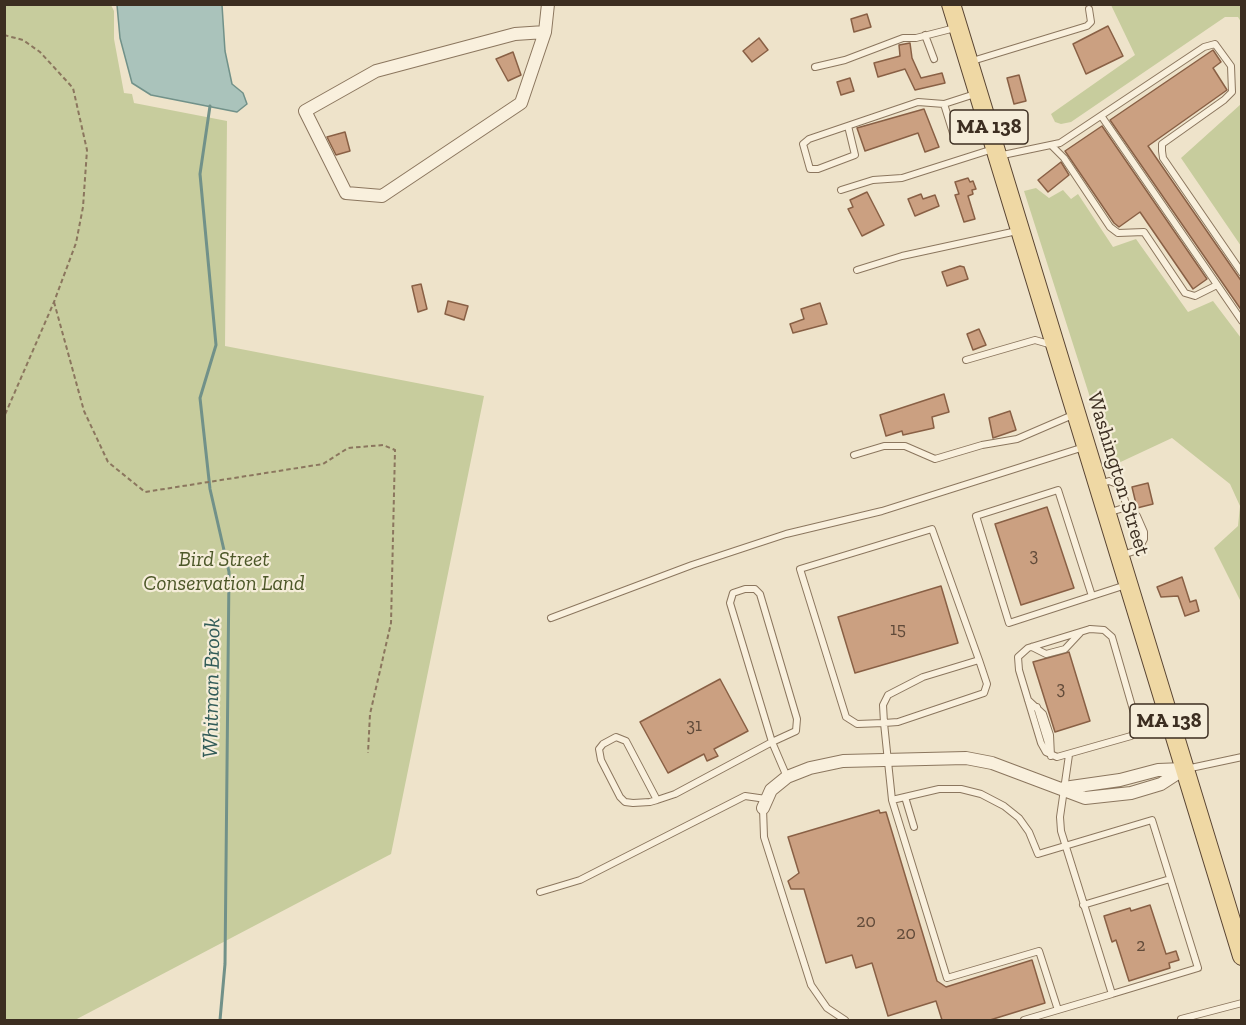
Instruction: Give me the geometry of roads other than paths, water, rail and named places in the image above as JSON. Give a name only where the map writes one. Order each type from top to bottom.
[{"type":"main road","name":"Washington Street","points":[[951,4],[1242,956]]},
{"type":"street","points":[[545,33],[515,34],[376,71],[305,111],[346,193],[382,196],[521,103],[545,33],[548,4]]},
{"type":"street","points":[[765,804],[775,786],[787,777],[826,764],[887,758],[966,758],[992,763],[1064,788],[1085,798],[1122,795],[1161,784],[1184,770]]},
{"type":"lane","points":[[969,62],[1087,26],[1091,22],[1089,9]]},
{"type":"lane","points":[[815,67],[845,60],[903,38],[958,27]]},
{"type":"lane","points":[[925,35],[934,59]]},
{"type":"lane","points":[[841,190],[873,180],[902,178],[997,152],[1060,144],[1210,44],[1219,46],[1231,66],[1232,92],[1162,144],[1162,151],[1163,158],[1242,273]]},
{"type":"lane","points":[[848,126],[855,155],[818,169],[810,169],[803,144],[848,126],[918,102],[944,104],[978,93]]},
{"type":"lane","points":[[944,104],[952,133]]},
{"type":"lane","points":[[1102,117],[1242,321]]},
{"type":"lane","points":[[1052,146],[1064,158],[1110,227],[1118,233],[1144,232],[1185,293],[1195,296],[1217,285]]},
{"type":"lane","points":[[857,270],[902,256],[1020,230]]},
{"type":"lane","points":[[966,360],[1035,340],[1056,346]]},
{"type":"lane","points":[[854,455],[884,446],[905,446],[936,459],[982,445],[1017,439],[1077,414]]},
{"type":"lane","points":[[551,618],[692,565],[776,537],[816,525],[882,511],[1087,446]]},
{"type":"lane","points":[[1098,484],[1109,481],[1119,485],[1127,507],[1141,523],[1144,539],[1138,550],[1120,556]]},
{"type":"lane","points":[[1092,596],[1058,490],[976,516],[1009,623],[1092,596],[1128,584]]},
{"type":"lane","points":[[1107,513],[1127,507]]},
{"type":"lane","points":[[933,529],[987,687],[984,693],[898,722],[884,723],[860,724],[846,717],[800,569],[933,529]]},
{"type":"lane","points":[[657,800],[626,741],[616,737],[603,744],[599,749],[600,757],[623,800],[629,803],[657,800],[675,794],[772,742],[796,731],[797,719],[760,596],[755,589],[746,589],[734,593],[730,603],[772,742],[787,777]]},
{"type":"lane","points":[[1098,628],[1112,637],[1138,725],[1134,735],[1069,755],[1051,756],[1043,747],[1017,660],[1022,652],[1032,647],[1098,628]]},
{"type":"lane","points":[[1032,647],[1046,654],[1065,649],[1080,632]]},
{"type":"lane","points":[[979,660],[923,677],[888,695],[883,705],[892,800],[947,978],[1039,951],[1058,1010]]},
{"type":"lane","points":[[1028,700],[1043,714],[1050,735],[1051,756]]},
{"type":"lane","points":[[1069,755],[1059,821],[1112,994]]},
{"type":"lane","points":[[1184,770],[1242,757]]},
{"type":"lane","points":[[892,800],[939,789],[961,789],[981,794],[996,801],[1019,818],[1029,832],[1038,854],[1152,820],[1198,968],[1024,1020]]},
{"type":"lane","points":[[540,892],[580,880],[745,796],[765,804],[764,837],[811,984],[826,1008],[845,1020]]},
{"type":"lane","points":[[905,797],[914,826]]},
{"type":"lane","points":[[1083,905],[1170,879]]},
{"type":"lane","points":[[1181,1018],[1242,1003]]},
{"type":"water","points":[[117,5],[222,5],[225,51],[232,84],[243,93],[247,104],[237,112],[151,95],[132,83],[120,38]]},
{"type":"waterway","name":"Whitman Brook","points":[[210,106],[200,174],[216,345],[200,398],[210,489],[229,572],[225,964],[220,1020]]},
{"type":"park label","name":"Bird Street Conservation Land","points":[[224,572]]}]
